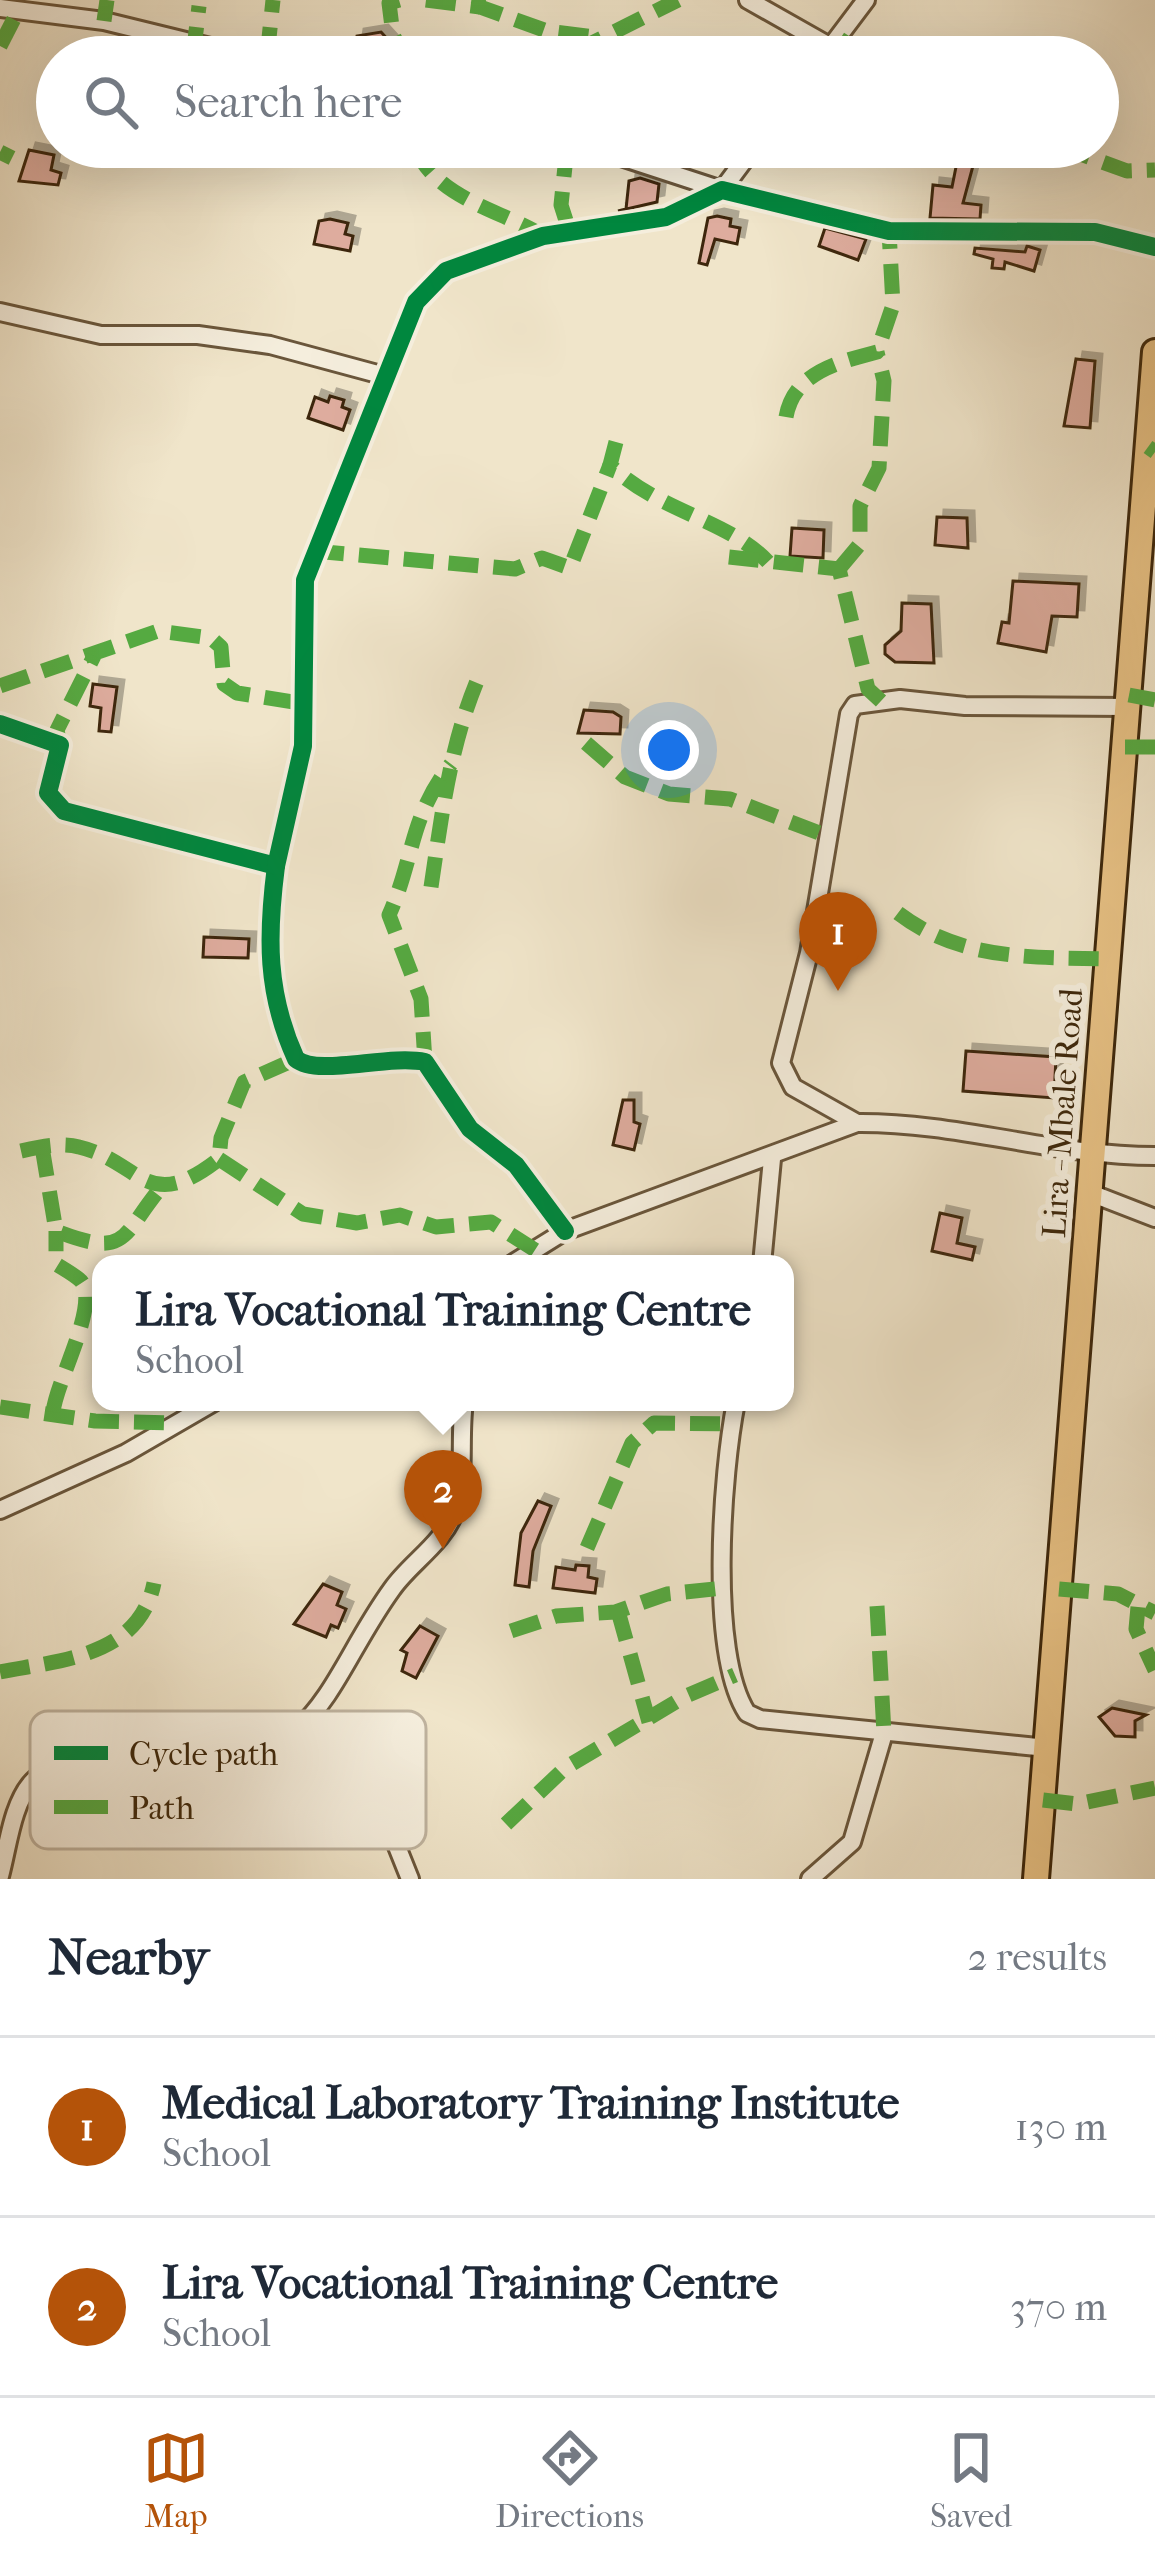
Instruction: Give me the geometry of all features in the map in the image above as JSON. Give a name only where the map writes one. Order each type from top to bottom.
[{"type":"main road","name":"Lira - Mbale Road","points":[[1036,1879],[1073,1354],[1093,1194],[1091,1156],[1155,352]]},
{"type":"street","points":[[748,0],[803,36]]},
{"type":"street","points":[[839,36],[866,0]]},
{"type":"street","points":[[3,6],[104,21],[165,36]]},
{"type":"street","points":[[655,168],[722,190],[889,231],[1095,232],[1155,247]]},
{"type":"street","points":[[565,1232],[516,1165],[470,1129],[425,1062],[387,1057],[317,1069],[296,1059],[269,978],[267,939],[276,866],[303,746],[305,580],[416,302],[446,271],[543,236],[666,218],[722,190],[738,168]]},
{"type":"street","points":[[0,312],[101,335],[199,335],[270,345],[385,376]]},
{"type":"street","points":[[857,1124],[794,1087],[781,1063],[809,953],[849,714],[855,705],[900,699],[1128,707]]},
{"type":"street","points":[[0,724],[60,746],[48,793],[64,811],[276,866]]},
{"type":"street","points":[[527,1255],[565,1232],[857,1124],[904,1123],[1091,1156],[1155,1156]]},
{"type":"street","points":[[763,1255],[772,1159]]},
{"type":"street","points":[[1093,1194],[1155,1217]]},
{"type":"street","points":[[0,1510],[126,1453],[198,1411]]},
{"type":"street","points":[[318,1711],[394,1585],[453,1517],[463,1411]]},
{"type":"street","points":[[735,1411],[722,1558],[724,1623],[740,1702],[760,1719],[1047,1748]]},
{"type":"street","points":[[810,1879],[852,1842],[884,1733]]},
{"type":"street","points":[[0,1876],[30,1785]]},
{"type":"street","points":[[398,1849],[410,1879]]},
{"type":"building","points":[[29,150],[36,151],[36,168],[61,173],[58,185],[19,181]]},
{"type":"building","points":[[956,168],[972,168],[963,203],[981,205],[980,219],[930,218],[933,185],[952,187]]},
{"type":"building","points":[[640,178],[659,184],[657,202],[618,211],[626,209],[629,181]]},
{"type":"building","points":[[708,218],[731,219],[730,226],[740,228],[737,244],[715,239],[707,265],[699,263]]},
{"type":"building","points":[[319,221],[348,223],[345,234],[353,236],[350,251],[314,244]]},
{"type":"building","points":[[825,228],[866,239],[858,260],[819,246]]},
{"type":"building","points":[[1027,246],[1040,250],[1034,271],[1005,262],[1004,269],[992,268],[993,259],[974,254],[975,248],[1025,252]]},
{"type":"building","points":[[1076,359],[1095,361],[1090,428],[1064,426]]},
{"type":"building","points":[[330,396],[344,400],[342,407],[350,410],[343,430],[308,418],[315,397],[328,402]]},
{"type":"building","points":[[937,517],[967,518],[968,548],[935,545]]},
{"type":"building","points":[[792,528],[824,530],[823,558],[790,556]]},
{"type":"building","points":[[1013,581],[1079,584],[1077,617],[1052,616],[1046,652],[998,643],[1002,622],[1009,623]]},
{"type":"building","points":[[902,603],[931,604],[934,663],[895,662],[885,654],[885,645],[901,631]]},
{"type":"building","points":[[93,684],[117,687],[111,732],[99,731],[101,708],[90,706]]},
{"type":"building","points":[[584,710],[621,717],[620,734],[578,733]]},
{"type":"building","points":[[204,937],[249,939],[248,958],[203,957]]},
{"type":"building","points":[[966,1051],[1056,1057],[1054,1098],[963,1091]]},
{"type":"building","points":[[623,1100],[634,1100],[634,1122],[640,1124],[634,1150],[613,1145]]},
{"type":"building","points":[[940,1213],[962,1218],[957,1243],[975,1247],[972,1260],[932,1251]]},
{"type":"building","points":[[538,1501],[551,1506],[533,1551],[529,1587],[515,1585],[521,1533]]},
{"type":"building","points":[[576,1565],[589,1566],[588,1577],[597,1579],[595,1593],[553,1588],[556,1567],[575,1570]]},
{"type":"building","points":[[323,1584],[342,1592],[337,1605],[346,1609],[338,1628],[331,1625],[326,1637],[294,1624]]},
{"type":"building","points":[[420,1626],[438,1636],[416,1678],[402,1671],[407,1653],[401,1650]]},
{"type":"building","points":[[1112,1708],[1146,1715],[1135,1721],[1135,1737],[1115,1736],[1099,1717]]},
{"type":"marked path","points":[[104,21],[107,0]]},
{"type":"marked path","points":[[269,36],[273,0]]},
{"type":"marked path","points":[[394,36],[389,3],[399,0]]},
{"type":"marked path","points":[[426,0],[480,7]]},
{"type":"marked path","points":[[478,0],[480,7],[547,31],[587,36]]},
{"type":"marked path","points":[[606,36],[678,0]]},
{"type":"marked path","points":[[195,36],[199,6]]},
{"type":"marked path","points":[[0,46],[19,9]]},
{"type":"marked path","points":[[0,152],[12,158]]},
{"type":"marked path","points":[[428,168],[453,191],[543,236]]},
{"type":"marked path","points":[[565,168],[561,205],[570,233]]},
{"type":"marked path","points":[[1119,168],[1155,170]]},
{"type":"marked path","points":[[786,417],[798,389],[808,379],[877,352],[893,305],[889,231]]},
{"type":"marked path","points":[[839,569],[860,544],[860,506],[879,468],[884,381],[877,352]]},
{"type":"marked path","points":[[616,442],[610,465],[629,481],[734,536],[768,562]]},
{"type":"marked path","points":[[1148,447],[1155,452]]},
{"type":"marked path","points":[[314,551],[515,569],[542,558],[570,568],[610,465]]},
{"type":"marked path","points":[[729,557],[839,569],[868,689],[881,701]]},
{"type":"marked path","points":[[0,686],[158,631],[211,638],[221,647],[224,684],[237,693],[306,704]]},
{"type":"marked path","points":[[60,745],[57,730],[94,656]]},
{"type":"marked path","points":[[431,887],[454,752],[480,674]]},
{"type":"marked path","points":[[1129,695],[1155,700]]},
{"type":"marked path","points":[[586,743],[625,777],[669,794],[730,799],[827,836]]},
{"type":"marked path","points":[[1125,747],[1155,747]]},
{"type":"marked path","points":[[425,1062],[421,999],[389,915],[427,802],[451,764]]},
{"type":"marked path","points":[[898,913],[922,929],[972,948],[1025,956],[1109,959]]},
{"type":"marked path","points":[[21,1151],[79,1147],[145,1180],[175,1183],[219,1159],[221,1138],[244,1082],[296,1059]]},
{"type":"marked path","points":[[42,1147],[56,1231],[80,1239],[98,1243],[122,1237],[164,1184]]},
{"type":"marked path","points":[[219,1159],[303,1214],[357,1223],[400,1215],[436,1227],[491,1222],[535,1250]]},
{"type":"marked path","points":[[53,1412],[85,1307],[81,1281],[56,1264],[56,1231]]},
{"type":"marked path","points":[[0,1407],[95,1421],[172,1423]]},
{"type":"marked path","points":[[587,1548],[632,1443],[654,1423],[732,1424]]},
{"type":"marked path","points":[[0,1672],[71,1658],[115,1641],[146,1608],[154,1583]]},
{"type":"marked path","points":[[511,1631],[556,1616],[615,1612],[667,1594],[723,1588]]},
{"type":"marked path","points":[[1059,1589],[1118,1594],[1155,1613]]},
{"type":"marked path","points":[[877,1606],[884,1733]]},
{"type":"marked path","points":[[1138,1607],[1136,1629],[1155,1670]]},
{"type":"marked path","points":[[618,1611],[649,1722]]},
{"type":"marked path","points":[[506,1824],[565,1768],[684,1697],[735,1675]]},
{"type":"marked path","points":[[1043,1800],[1077,1804],[1155,1788]]},
{"type":"cycle path","points":[[276,866],[303,746],[305,580],[416,302],[446,271],[543,236],[666,217],[722,190],[889,231],[1095,232],[1155,247]]},
{"type":"cycle path","points":[[0,724],[60,745],[48,793],[64,811],[276,866],[271,964],[279,1011],[296,1059],[320,1066],[425,1062],[470,1129],[516,1165],[565,1231]]},
{"type":"place","name":"Medical Laboratory Training Institute","points":[[838,991]]},
{"type":"place","name":"Lira Vocational Training Centre","points":[[443,1549]]}]
